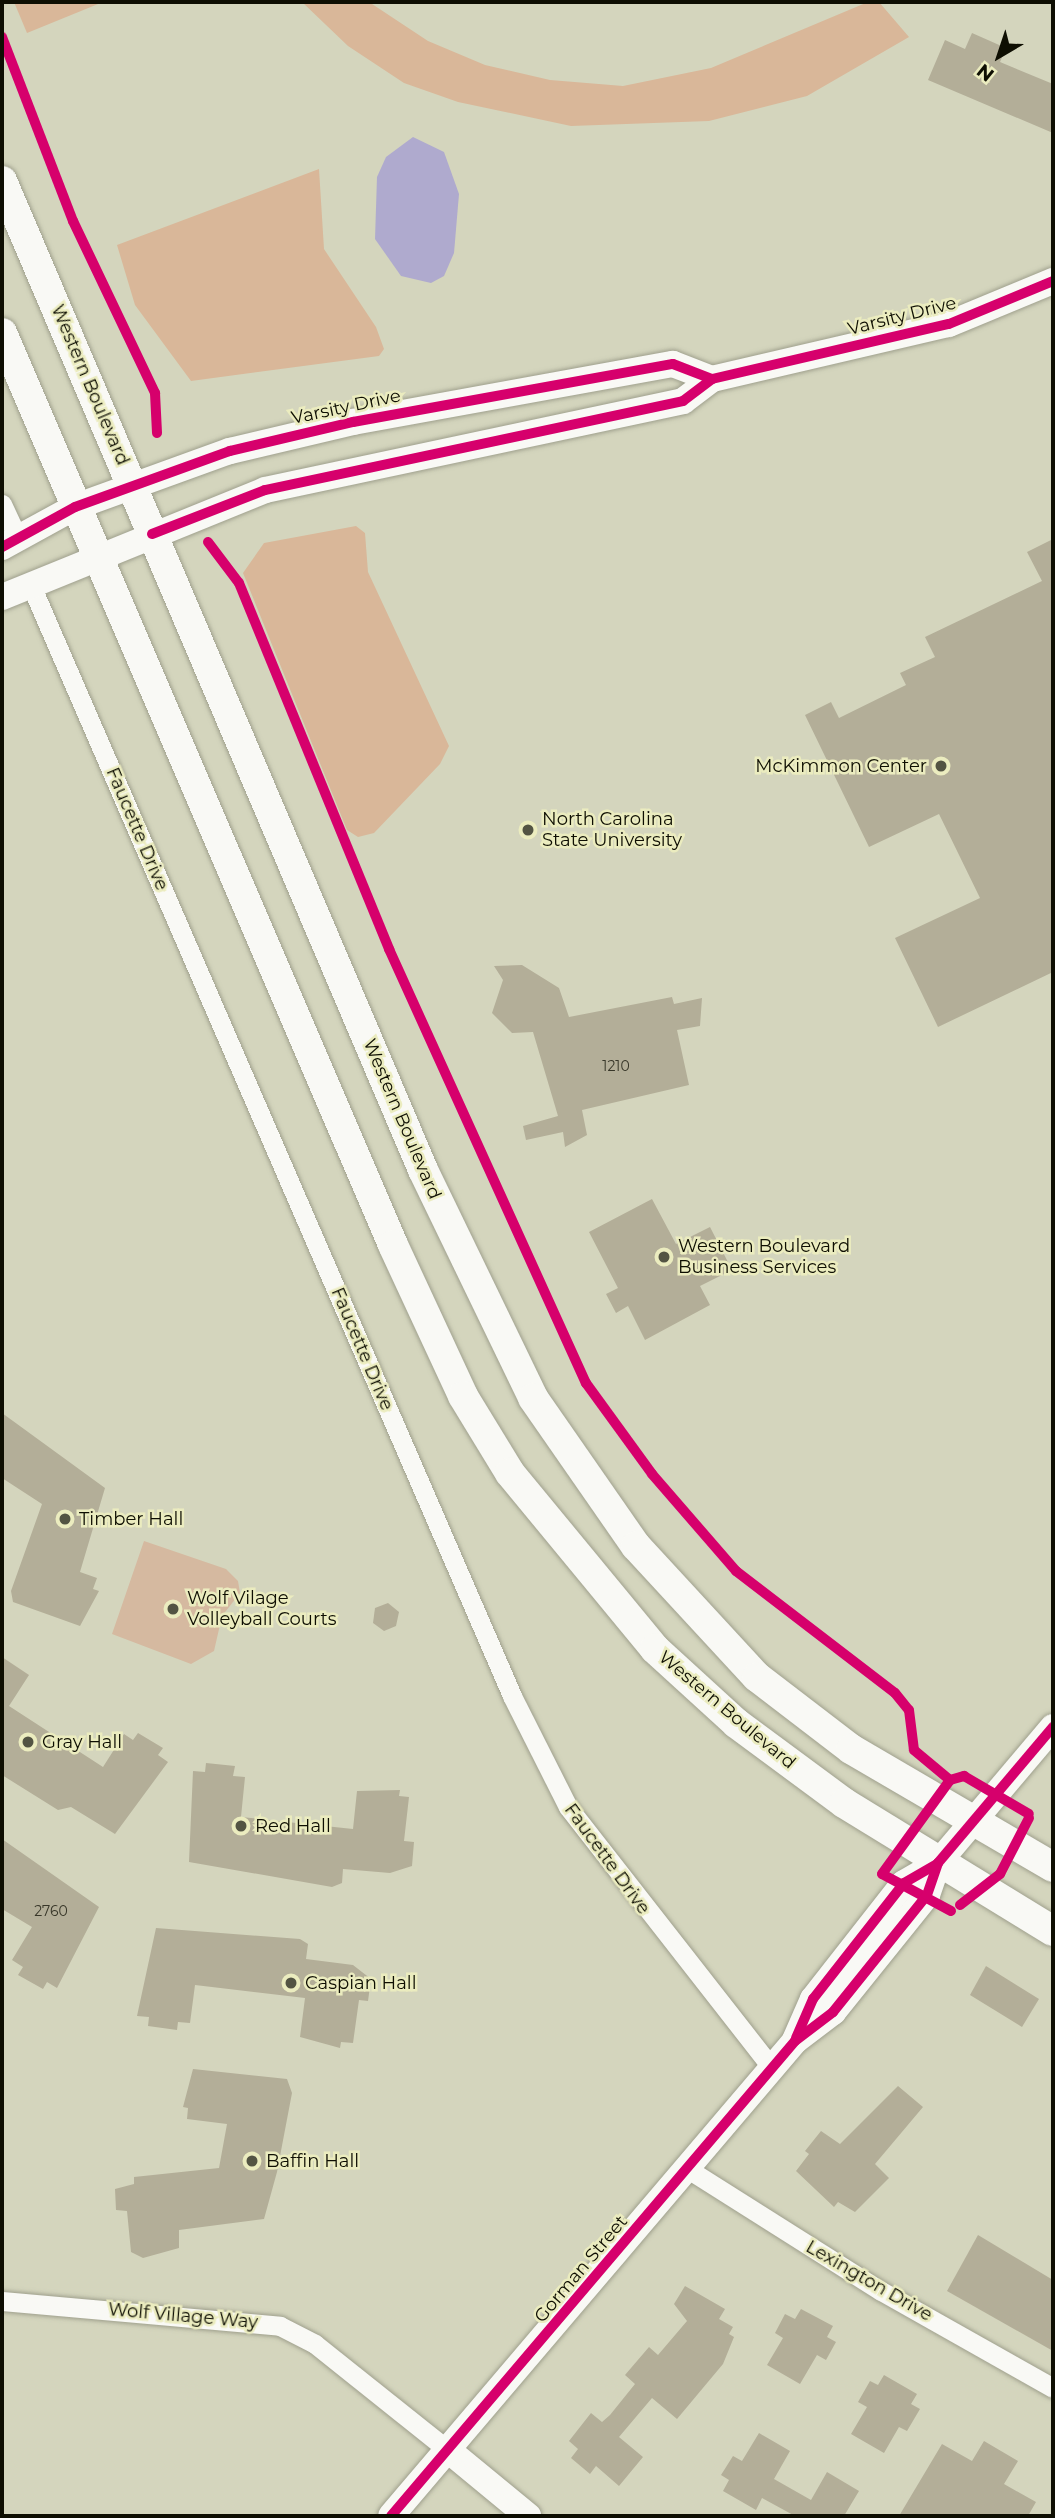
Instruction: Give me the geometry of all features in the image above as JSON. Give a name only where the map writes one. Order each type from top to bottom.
[{"type":"main road","name":"Western Boulevard","points":[[2,181],[475,1289],[557,1436],[636,1546],[757,1677],[851,1749],[1053,1867]]},
{"type":"main road","name":"Western Boulevard","points":[[2,333],[430,1328],[510,1473],[578,1562],[693,1687],[781,1759],[938,1863],[1053,1931]]},
{"type":"street","name":"Varsity Drive","points":[[2,597],[30,583],[265,490],[683,401],[712,379],[949,324],[1053,281]]},
{"type":"street","name":"Varsity Drive","points":[[10,542],[75,507],[230,451],[353,422],[673,364],[712,379]]},
{"type":"street","points":[[2,504],[10,542]]},
{"type":"street","name":"Faucette Drive","points":[[30,583],[512,1696],[568,1807],[773,2069]]},
{"type":"street","name":"Gorman Street","points":[[391,2516],[773,2069],[795,2041],[813,1998],[904,1883],[938,1863],[1053,1727]]},
{"type":"street","name":"Lexington Drive","points":[[688,2169],[881,2291],[1053,2388]]},
{"type":"street","name":"Wolf Village Way","points":[[2,2301],[280,2326],[325,2351],[448,2450]]},
{"type":"street","points":[[448,2450],[528,2516]]},
{"type":"shaded area","points":[[14,2],[103,2],[27,33]]},
{"type":"shaded area","points":[[302,2],[369,2],[428,41],[485,65],[550,80],[623,86],[711,68],[868,2],[879,2],[909,37],[807,96],[709,121],[571,126],[458,102],[404,83],[348,46]]},
{"type":"shaded area","points":[[413,137],[444,152],[459,194],[454,253],[444,276],[431,283],[401,276],[375,239],[377,177],[386,157]]},
{"type":"shaded area","points":[[319,169],[324,249],[376,327],[384,349],[379,356],[191,381],[135,305],[117,245]]},
{"type":"shaded area","points":[[356,526],[365,533],[368,572],[449,746],[440,764],[374,833],[358,837],[347,830],[243,573],[264,543]]},
{"type":"shaded area","name":"Wolf Vilage Volleyball Courts","points":[[144,1541],[226,1569],[238,1581],[240,1593],[222,1616],[214,1651],[191,1664],[112,1634]]},
{"type":"building","points":[[972,33],[1006,48],[1000,62],[1053,84],[1053,133],[928,80],[945,40],[965,49]]},
{"type":"building","name":"McKimmon Center","points":[[1053,539],[1053,972],[938,1027],[895,938],[980,898],[939,814],[869,847],[805,715],[831,702],[839,718],[906,685],[900,673],[935,657],[925,637],[1042,581],[1027,552]]},
{"type":"building","points":[[522,965],[559,988],[569,1017],[672,997],[674,1004],[702,998],[700,1026],[677,1030],[689,1085],[582,1110],[587,1135],[565,1147],[563,1132],[526,1140],[523,1126],[558,1116],[533,1032],[512,1033],[492,1013],[503,980],[494,966]]},
{"type":"building","name":"Western Boulevard Business Services","points":[[652,1199],[676,1244],[710,1227],[732,1270],[700,1286],[710,1305],[645,1340],[628,1306],[616,1313],[606,1294],[618,1288],[589,1232]]},
{"type":"building","name":"Timber Hall","points":[[2,1413],[105,1488],[80,1572],[97,1578],[93,1589],[99,1591],[80,1626],[13,1602],[11,1591],[42,1504],[2,1478]]},
{"type":"building","points":[[388,1603],[399,1612],[396,1626],[384,1631],[373,1623],[375,1608]]},
{"type":"building","name":"Gray Hall","points":[[2,1657],[29,1675],[9,1706],[103,1767],[124,1734],[133,1740],[138,1733],[163,1748],[158,1755],[168,1762],[115,1834],[71,1807],[58,1810],[2,1775]]},
{"type":"building","name":"Red Hall","points":[[206,1763],[235,1766],[233,1776],[245,1777],[241,1817],[353,1829],[357,1791],[400,1790],[399,1796],[409,1797],[404,1841],[414,1842],[412,1866],[390,1873],[343,1869],[342,1883],[332,1887],[189,1862],[193,1771],[205,1772]]},
{"type":"building","points":[[2,1839],[99,1907],[57,1988],[47,1982],[43,1989],[18,1975],[23,1967],[12,1960],[32,1927],[2,1909]]},
{"type":"building","name":"Caspian Hall","points":[[156,1928],[300,1939],[308,1944],[306,1959],[353,1965],[371,1979],[368,2001],[359,2000],[353,2043],[341,2042],[340,2048],[300,2037],[305,1998],[195,1985],[190,2023],[178,2022],[177,2030],[148,2026],[149,2017],[137,2016]]},
{"type":"building","points":[[986,1966],[1039,1999],[1022,2027],[970,1995]]},
{"type":"building","name":"Baffin Hall","points":[[193,2069],[287,2079],[292,2093],[277,2172],[264,2219],[179,2230],[179,2248],[143,2258],[131,2252],[127,2211],[116,2210],[115,2189],[134,2184],[134,2177],[219,2168],[227,2124],[187,2119],[188,2108],[183,2107]]},
{"type":"building","points":[[898,2086],[923,2107],[875,2164],[889,2178],[855,2212],[838,2202],[834,2207],[796,2171],[809,2154],[805,2151],[821,2131],[840,2144]]},
{"type":"building","points":[[978,2235],[1053,2280],[1053,2351],[947,2291]]},
{"type":"building","points":[[685,2286],[725,2309],[719,2319],[733,2327],[729,2334],[734,2337],[723,2364],[677,2419],[652,2398],[619,2437],[643,2457],[619,2486],[596,2466],[590,2474],[571,2458],[578,2449],[569,2441],[591,2413],[602,2422],[610,2415],[635,2384],[625,2375],[649,2347],[658,2355],[687,2321],[674,2304]]},
{"type":"building","points":[[801,2309],[833,2326],[827,2337],[836,2342],[826,2360],[817,2355],[800,2384],[767,2365],[783,2338],[775,2333],[785,2314],[795,2319]]},
{"type":"building","points":[[884,2375],[917,2394],[911,2404],[920,2409],[907,2431],[899,2427],[884,2453],[851,2434],[867,2407],[858,2402],[870,2381],[878,2385]]},
{"type":"building","points":[[759,2433],[790,2451],[774,2479],[811,2500],[827,2472],[859,2491],[844,2516],[795,2516],[762,2498],[756,2510],[723,2491],[729,2480],[721,2475],[733,2456],[742,2461]]},
{"type":"building","points":[[984,2441],[1018,2461],[1004,2484],[1036,2502],[1028,2516],[899,2516],[942,2444],[972,2461]]},
{"type":"cycle path","points":[[2,37],[73,221],[155,393],[157,433]]},
{"type":"cycle path","points":[[152,534],[265,490],[683,401],[712,379],[949,324],[1053,281]]},
{"type":"cycle path","points":[[2,547],[75,507],[230,451],[353,422],[673,364],[712,379]]},
{"type":"cycle path","points":[[208,542],[239,583],[389,949],[586,1383],[652,1474],[736,1571],[895,1693],[909,1710],[914,1750],[950,1780]]},
{"type":"cycle path","points":[[796,2038],[813,1999],[904,1883],[938,1863],[1053,1727]]},
{"type":"cycle path","points":[[951,1911],[882,1874],[950,1780],[964,1776],[1029,1814]]},
{"type":"cycle path","points":[[960,1905],[1000,1874],[1029,1818]]},
{"type":"cycle path","points":[[391,2516],[795,2041],[833,2012],[927,1895],[938,1863]]},
{"type":"place","name":"McKimmon Center","points":[[941,766]]},
{"type":"place","name":"North Carolina State University","points":[[528,830]]},
{"type":"place","name":"Western Boulevard Business Services","points":[[664,1257]]},
{"type":"place","name":"Timber Hall","points":[[65,1519]]},
{"type":"place","name":"Wolf Vilage Volleyball Courts","points":[[173,1609]]},
{"type":"place","name":"Gray Hall","points":[[28,1742]]},
{"type":"place","name":"Red Hall","points":[[241,1826]]},
{"type":"place","name":"Caspian Hall","points":[[291,1983]]},
{"type":"place","name":"Baffin Hall","points":[[252,2161]]}]
